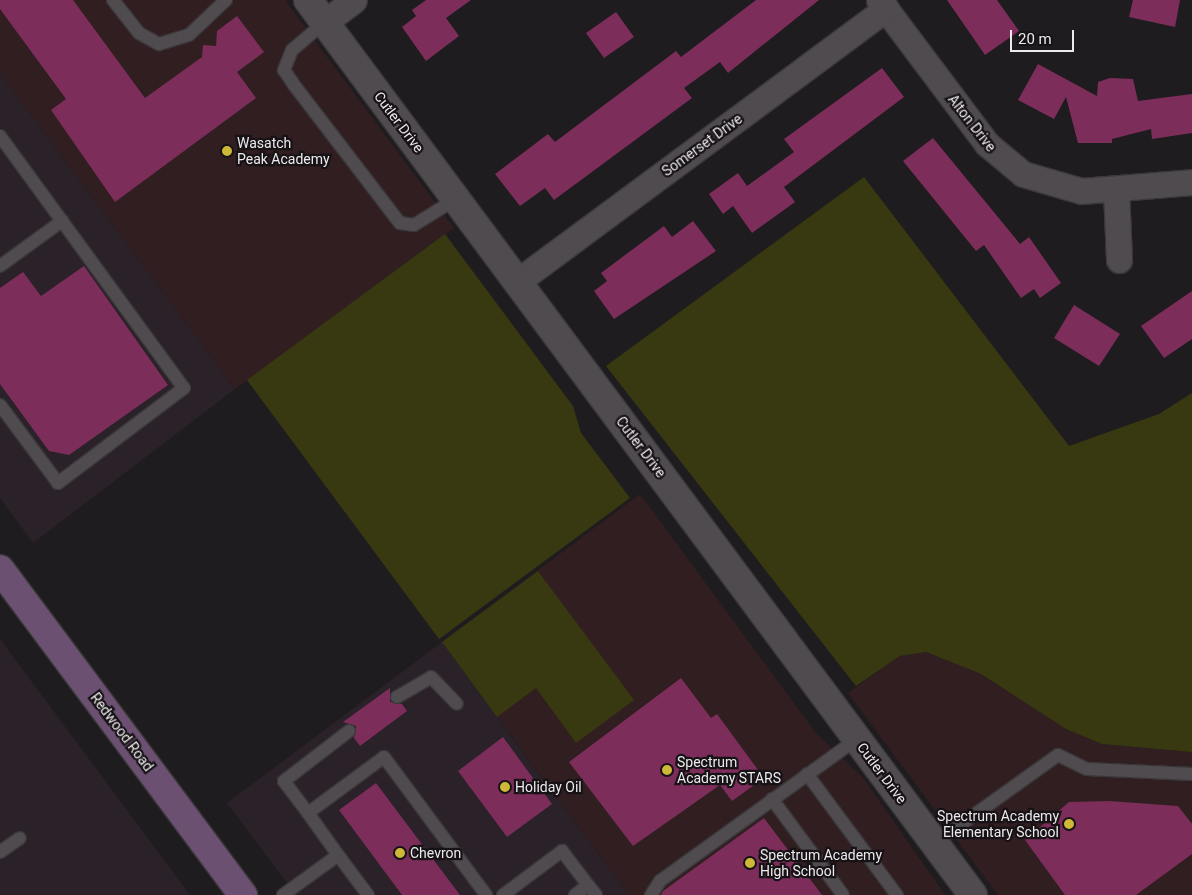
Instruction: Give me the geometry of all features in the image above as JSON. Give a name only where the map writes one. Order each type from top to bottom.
[{"type":"main road","name":"Redwood Road","points":[[0,569],[243,895]]},
{"type":"street","name":"Cutler Drive","points":[[308,0],[973,895]]},
{"type":"street","points":[[325,22],[354,0]]},
{"type":"street","name":"Alton Drive","points":[[883,4],[996,154],[1023,174],[1065,189],[1116,190],[1192,182]]},
{"type":"street","name":"Somerset Drive","points":[[518,282],[883,4]]},
{"type":"street","points":[[1116,190],[1119,260]]},
{"type":"lane","points":[[113,0],[139,33],[159,44],[189,35],[226,0]]},
{"type":"lane","points":[[325,22],[292,50],[284,70],[294,85],[400,223],[414,226],[456,199]]},
{"type":"lane","points":[[0,136],[184,388],[58,483],[0,405]]},
{"type":"lane","points":[[0,266],[62,221]]},
{"type":"lane","points":[[396,697],[418,681],[431,678],[457,704]]},
{"type":"lane","points":[[350,732],[284,782],[368,895]]},
{"type":"lane","points":[[650,895],[660,881],[857,738]]},
{"type":"lane","points":[[935,843],[1058,755],[1087,769],[1192,774]]},
{"type":"lane","points":[[308,814],[384,757],[486,895]]},
{"type":"lane","points":[[808,774],[897,895]]},
{"type":"lane","points":[[772,799],[843,895]]},
{"type":"lane","points":[[0,852],[20,838]]},
{"type":"lane","points":[[502,895],[562,851],[592,890],[575,895]]},
{"type":"lane","points":[[283,895],[338,855]]},
{"type":"shaded area","name":"Wasatch Peak Academy","points":[[0,0],[285,0],[454,228],[235,389],[0,73]]},
{"type":"shaded area","points":[[0,73],[235,389],[33,543],[0,498]]},
{"type":"shaded area","points":[[864,177],[1069,446],[1159,414],[1192,393],[1192,752],[1102,744],[1066,729],[981,674],[926,652],[900,656],[856,686],[606,366]]},
{"type":"shaded area","points":[[445,234],[573,406],[581,433],[630,498],[439,639],[247,380]]},
{"type":"shaded area","points":[[640,494],[816,733],[864,779],[945,895],[629,895],[442,642]]},
{"type":"shaded area","points":[[538,571],[634,700],[576,743],[536,688],[497,717],[442,642]]},
{"type":"shaded area","points":[[0,639],[190,895],[0,895]]},
{"type":"shaded area","points":[[442,642],[629,895],[296,895],[227,803]]},
{"type":"shaded area","name":"Spectrum Academy Elementary School","points":[[926,652],[981,674],[1066,729],[1102,744],[1192,752],[1192,895],[998,895],[848,693],[900,656]]},
{"type":"building","points":[[0,0],[73,0],[145,98],[202,57],[203,45],[216,46],[217,31],[237,16],[264,52],[237,72],[256,98],[115,202],[51,110],[66,99],[0,9]]},
{"type":"building","points":[[426,0],[471,0],[446,18],[459,36],[426,61],[402,27],[416,16],[412,10]]},
{"type":"building","points":[[756,0],[819,0],[728,73],[720,62],[684,88],[692,98],[554,200],[545,188],[520,206],[495,174],[548,134],[555,142],[676,51],[681,57]]},
{"type":"building","points":[[947,0],[997,0],[1019,31],[985,55]]},
{"type":"building","points":[[1133,0],[1180,0],[1175,27],[1129,17]]},
{"type":"building","points":[[616,12],[634,37],[604,58],[586,33]]},
{"type":"building","points":[[1038,64],[1097,96],[1098,82],[1110,78],[1133,79],[1138,101],[1192,94],[1192,133],[1152,139],[1151,129],[1112,139],[1112,143],[1078,143],[1066,97],[1054,119],[1018,100]]},
{"type":"building","points":[[882,68],[904,97],[784,187],[795,202],[752,233],[733,206],[723,214],[709,194],[738,173],[747,186],[794,152],[784,139]]},
{"type":"building","points":[[933,138],[1020,244],[1029,237],[1061,283],[1040,298],[1034,289],[1021,298],[984,245],[976,251],[903,161]]},
{"type":"building","points":[[693,221],[716,251],[614,319],[594,291],[607,281],[601,273],[664,226],[672,237]]},
{"type":"building","points":[[84,266],[168,385],[69,455],[49,451],[0,384],[0,288],[23,272],[41,296]]},
{"type":"building","points":[[1192,291],[1192,339],[1164,358],[1141,326]]},
{"type":"building","points":[[1074,305],[1120,334],[1099,366],[1054,338]]},
{"type":"building","name":"Spectrum Academy STARS","points":[[681,678],[711,718],[717,714],[764,778],[732,801],[720,785],[633,846],[569,762]]},
{"type":"building","points":[[390,688],[390,702],[402,704],[407,711],[360,746],[354,738],[356,726],[343,722]]},
{"type":"building","name":"Holiday Oil","points":[[503,737],[552,804],[507,837],[458,771]]},
{"type":"building","name":"Chevron","points":[[376,783],[460,895],[402,895],[339,810]]},
{"type":"building","points":[[1109,801],[1178,806],[1192,824],[1192,854],[1136,895],[1065,895],[1025,840],[1069,802]]},
{"type":"building","name":"Spectrum Academy High School","points":[[764,818],[822,895],[661,895],[663,891]]},
{"type":"place","name":"Wasatch Peak Academy","points":[[227,151]]},
{"type":"place","name":"Spectrum Academy STARS","points":[[667,770]]},
{"type":"place","name":"Holiday Oil","points":[[505,787]]},
{"type":"place","name":"Spectrum Academy Elementary School","points":[[1069,824]]},
{"type":"place","name":"Chevron","points":[[400,853]]},
{"type":"place","name":"Spectrum Academy High School","points":[[750,863]]}]
